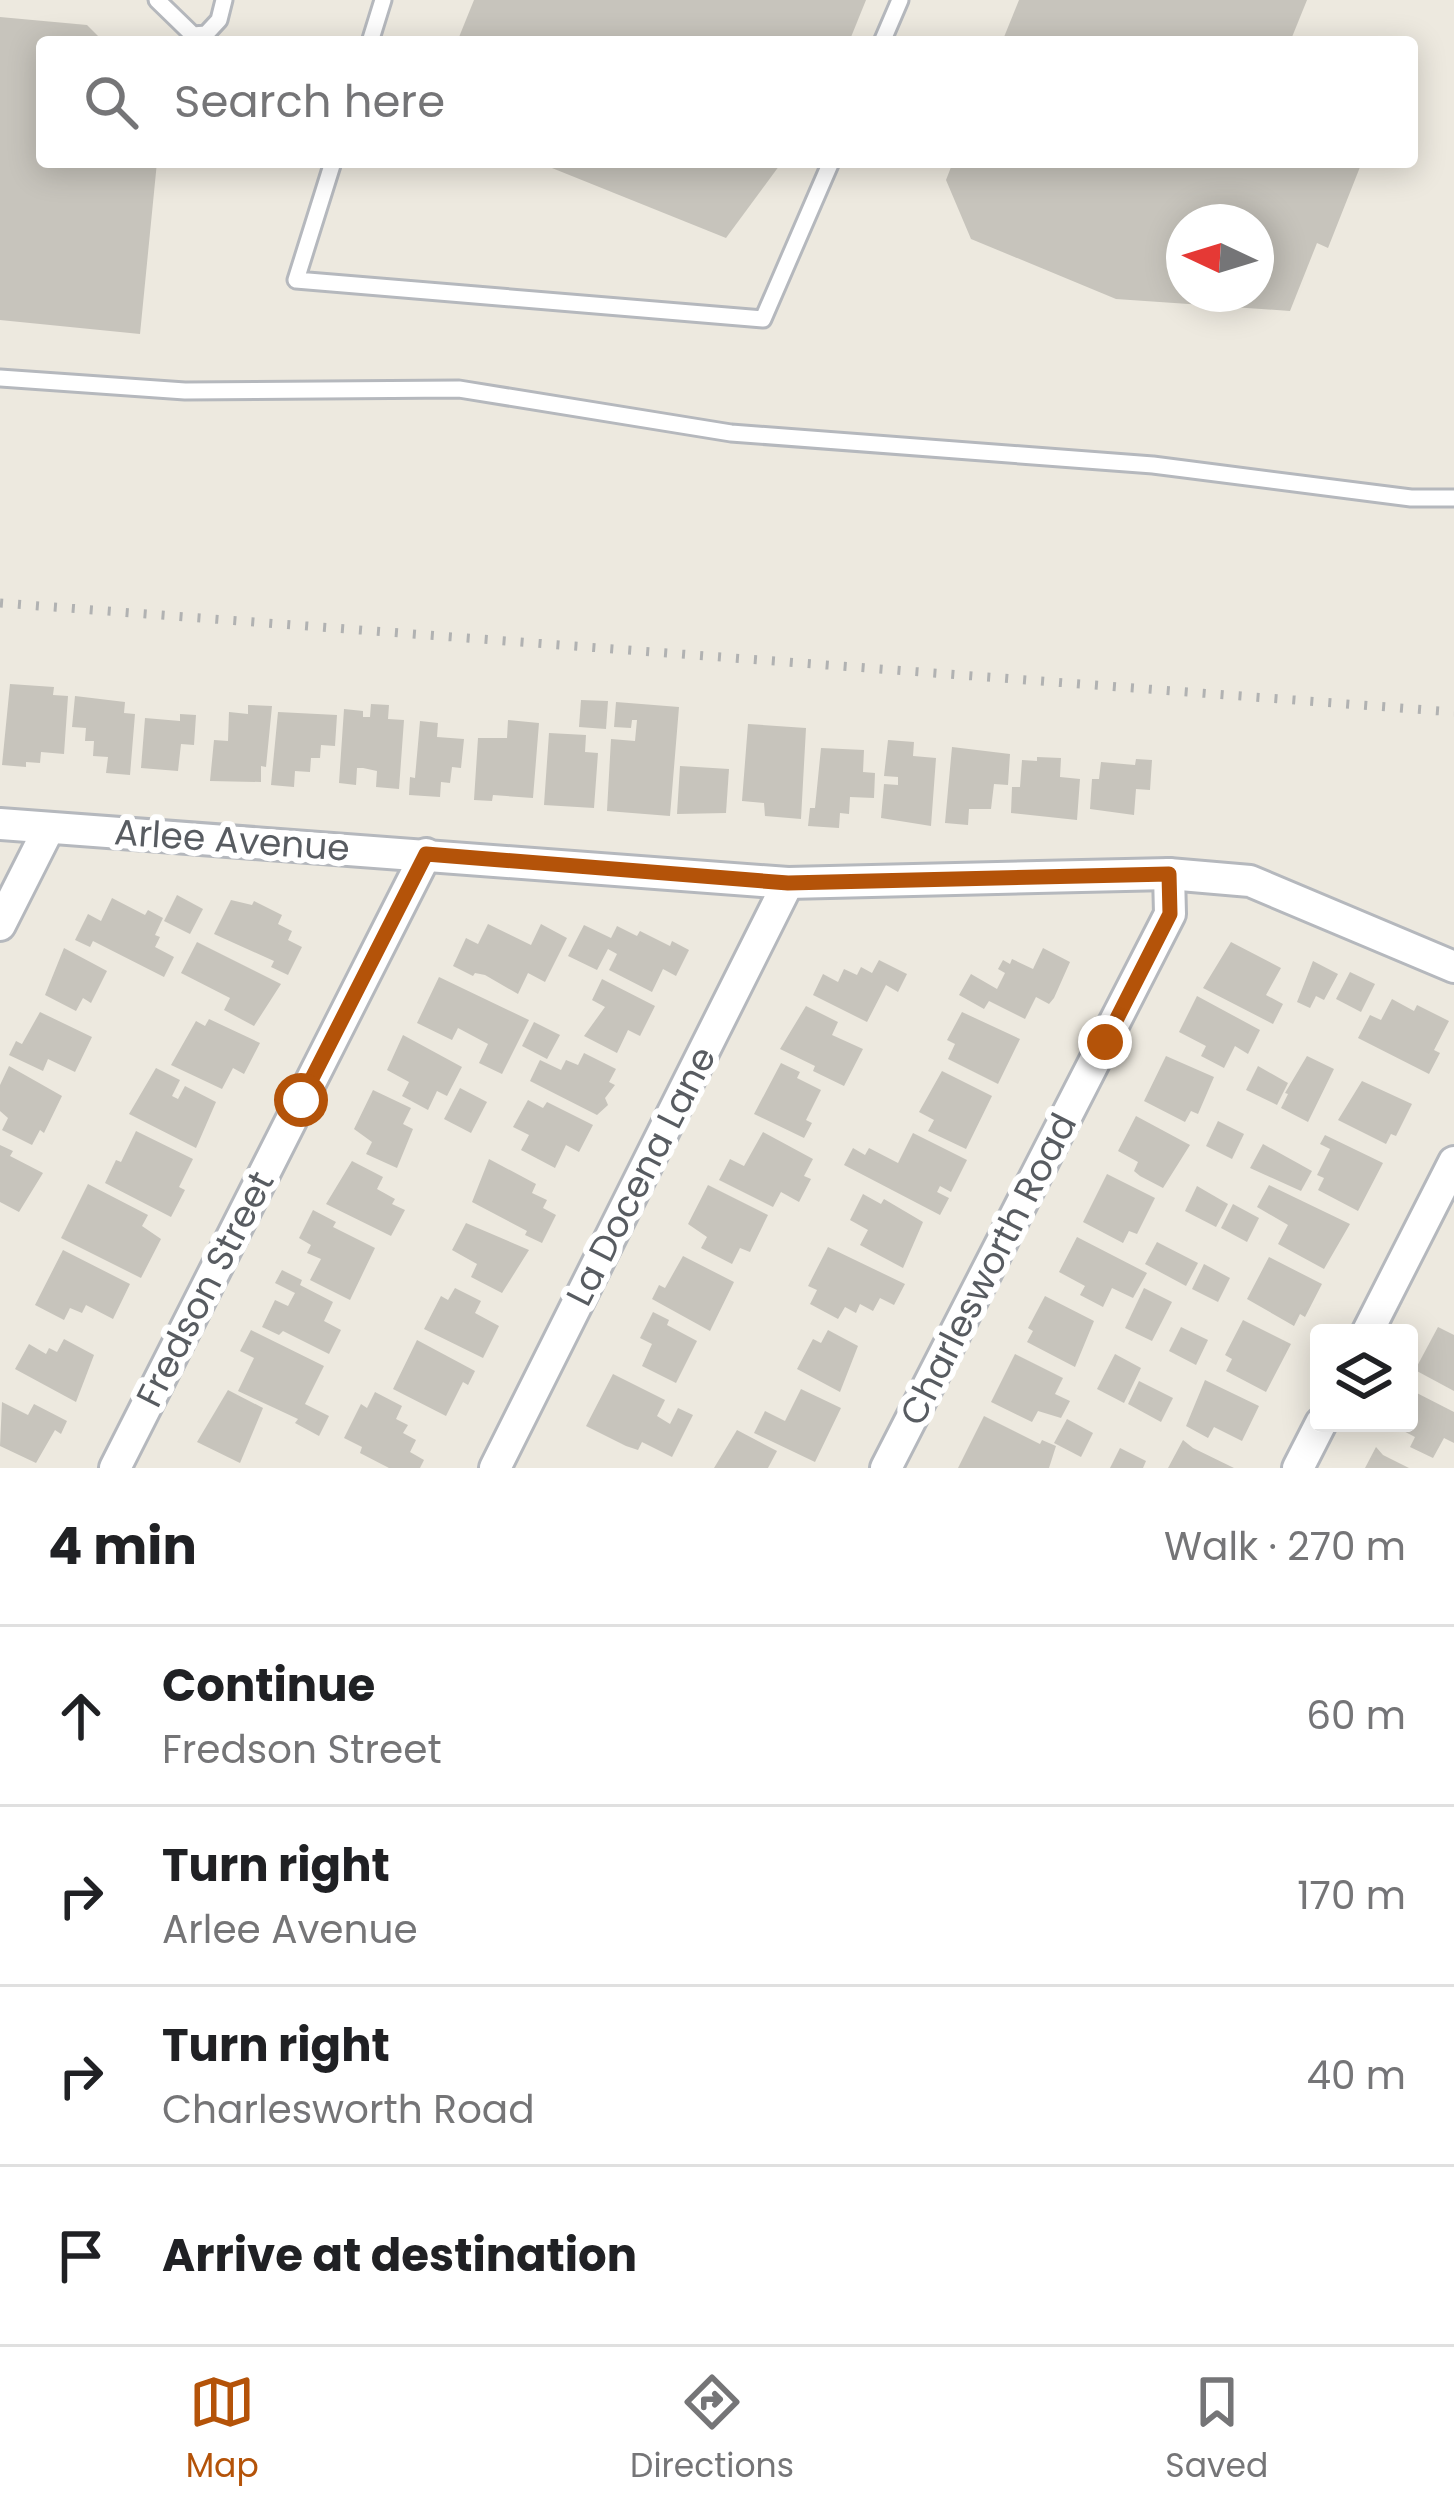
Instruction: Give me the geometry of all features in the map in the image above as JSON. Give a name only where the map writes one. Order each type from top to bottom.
[{"type":"street","name":"Arlee Avenue","points":[[0,824],[788,883],[1169,874],[1250,881],[1454,967]]},
{"type":"street","points":[[0,925],[49,828]]},
{"type":"street","name":"Fredson Street","points":[[115,1468],[426,854]]},
{"type":"street","name":"Charlesworth Road","points":[[886,1468],[1170,914],[1169,874]]},
{"type":"street","name":"La Docena Lane","points":[[495,1468],[788,883]]},
{"type":"street","points":[[1371,1324],[1454,1162]]},
{"type":"street","points":[[1298,1468],[1316,1432]]},
{"type":"lane","points":[[157,0],[193,35],[206,34],[219,20],[224,0]]},
{"type":"lane","points":[[372,36],[383,0]]},
{"type":"lane","points":[[885,36],[900,0]]},
{"type":"lane","points":[[331,168],[296,280],[763,320],[828,168]]},
{"type":"lane","points":[[0,378],[185,391],[459,388],[731,433],[1153,465],[1411,498],[1454,498]]},
{"type":"building","points":[[474,0],[866,0],[851,36],[459,36]]},
{"type":"building","points":[[1019,0],[1307,0],[1292,36],[1004,36]]},
{"type":"building","points":[[0,17],[87,25],[98,36],[36,36],[36,168],[156,168],[140,334],[0,320]]},
{"type":"building","points":[[552,168],[778,168],[726,238]]},
{"type":"building","points":[[951,168],[1360,168],[1328,248],[1317,243],[1290,311],[1274,310],[1274,204],[1166,204],[1166,302],[1116,299],[971,239],[946,180]]},
{"type":"building","points":[[10,684],[54,687],[53,695],[68,696],[64,754],[41,752],[40,763],[26,762],[26,767],[2,765]]},
{"type":"building","points":[[75,696],[125,702],[124,713],[135,714],[130,775],[106,773],[108,757],[93,756],[94,741],[85,741],[86,728],[72,727]]},
{"type":"building","points":[[581,700],[608,701],[606,729],[579,727]]},
{"type":"building","points":[[616,702],[679,707],[670,816],[607,811],[611,739],[635,741],[637,720],[632,720],[631,728],[614,727]]},
{"type":"building","points":[[371,704],[389,705],[388,719],[404,720],[399,789],[376,787],[377,771],[363,768],[357,768],[356,785],[339,783],[344,709],[363,711],[363,717],[370,717]]},
{"type":"building","points":[[248,705],[272,706],[261,782],[210,781],[214,740],[228,741],[229,712],[248,714]]},
{"type":"building","points":[[278,712],[337,715],[335,746],[321,745],[320,758],[311,758],[310,772],[295,771],[294,787],[271,785]]},
{"type":"building","points":[[180,714],[196,715],[194,745],[181,744],[178,771],[141,768],[145,718],[180,721]]},
{"type":"building","points":[[508,720],[539,723],[533,798],[493,795],[492,801],[474,800],[478,738],[507,738]]},
{"type":"building","points":[[420,721],[438,723],[437,737],[464,739],[461,768],[452,767],[450,783],[441,782],[440,797],[409,795]]},
{"type":"building","points":[[748,724],[806,728],[801,819],[765,816],[764,803],[742,801]]},
{"type":"building","points":[[549,733],[586,735],[585,752],[598,753],[594,808],[544,805]]},
{"type":"building","points":[[888,740],[914,742],[913,756],[936,758],[931,826],[881,818],[884,784],[898,785],[898,777],[884,776]]},
{"type":"building","points":[[952,747],[1010,754],[1008,785],[994,784],[991,809],[969,809],[968,825],[945,823]]},
{"type":"building","points":[[821,748],[864,750],[863,772],[875,773],[874,798],[850,797],[849,814],[840,813],[839,828],[808,826],[810,808],[815,808]]},
{"type":"building","points":[[1037,757],[1061,758],[1060,777],[1080,779],[1077,820],[1011,813],[1012,787],[1020,787],[1022,760],[1037,761]]},
{"type":"building","points":[[1136,759],[1152,760],[1150,790],[1136,789],[1134,815],[1090,809],[1092,779],[1099,779],[1101,762],[1135,765]]},
{"type":"building","points":[[680,766],[729,769],[726,813],[677,814]]},
{"type":"building","points":[[177,895],[203,909],[190,934],[164,921]]},
{"type":"building","points":[[112,898],[145,915],[148,910],[163,918],[155,947],[174,957],[164,977],[93,941],[90,947],[75,940],[88,914],[101,921]]},
{"type":"building","points":[[231,900],[252,905],[254,901],[282,915],[278,924],[292,931],[288,940],[302,947],[288,975],[271,967],[274,961],[214,934]]},
{"type":"building","points":[[488,924],[531,945],[541,924],[567,938],[545,982],[528,973],[518,994],[485,975],[473,976],[453,966],[466,938],[478,944]]},
{"type":"building","points":[[584,925],[611,938],[617,926],[637,936],[640,931],[689,950],[676,976],[663,969],[652,992],[609,970],[617,954],[608,949],[597,970],[568,956]]},
{"type":"building","points":[[197,942],[281,984],[254,1026],[224,1010],[230,998],[181,973]]},
{"type":"building","points":[[1231,942],[1281,968],[1266,995],[1283,1004],[1273,1024],[1203,988]]},
{"type":"building","points":[[64,948],[107,971],[91,1003],[83,998],[76,1011],[45,995]]},
{"type":"building","points":[[1043,948],[1070,962],[1054,998],[1049,1004],[1036,997],[1025,1019],[989,1001],[984,1009],[959,995],[971,974],[997,989],[1005,973],[998,969],[1003,960],[1033,969]]},
{"type":"building","points":[[879,960],[907,974],[898,992],[886,985],[867,1022],[813,995],[823,974],[838,982],[844,969],[857,975],[861,967],[872,973]]},
{"type":"building","points":[[1313,961],[1338,974],[1324,1000],[1316,996],[1310,1008],[1297,1002]]},
{"type":"building","points":[[1350,972],[1375,984],[1361,1012],[1336,999]]},
{"type":"building","points":[[439,977],[529,1020],[502,1074],[479,1063],[488,1044],[458,1028],[452,1040],[417,1023]]},
{"type":"building","points":[[602,979],[655,1006],[640,1036],[628,1030],[617,1053],[584,1036],[605,1007],[592,1000]]},
{"type":"building","points":[[1197,996],[1260,1030],[1248,1054],[1235,1046],[1224,1068],[1201,1056],[1206,1046],[1179,1032]]},
{"type":"building","points":[[1392,999],[1449,1021],[1434,1050],[1440,1053],[1429,1074],[1358,1038],[1370,1015],[1381,1020]]},
{"type":"building","points":[[806,1006],[838,1022],[832,1035],[863,1049],[844,1086],[780,1049]]},
{"type":"building","points":[[40,1012],[92,1037],[75,1072],[48,1059],[43,1071],[9,1055],[16,1041],[22,1044]]},
{"type":"building","points":[[962,1012],[1020,1039],[998,1084],[948,1059],[955,1044],[947,1040]]},
{"type":"building","points":[[209,1019],[260,1043],[244,1074],[233,1068],[222,1089],[171,1065],[196,1021],[205,1026]]},
{"type":"building","points":[[534,1022],[560,1035],[547,1059],[522,1046]]},
{"type":"building","points":[[403,1035],[462,1067],[447,1096],[437,1091],[428,1110],[402,1096],[409,1082],[387,1070]]},
{"type":"building","points":[[584,1053],[616,1069],[609,1082],[615,1085],[605,1098],[608,1105],[597,1115],[530,1081],[540,1060],[561,1070],[566,1060],[578,1065]]},
{"type":"building","points":[[1166,1056],[1214,1077],[1198,1114],[1191,1111],[1185,1122],[1144,1101]]},
{"type":"building","points":[[1307,1056],[1334,1069],[1308,1122],[1281,1108]]},
{"type":"building","points":[[781,1063],[821,1090],[806,1120],[812,1123],[804,1138],[754,1114]]},
{"type":"building","points":[[9,1066],[62,1096],[44,1133],[40,1130],[32,1145],[2,1130],[8,1118],[0,1111],[0,1085]]},
{"type":"building","points":[[1258,1066],[1288,1083],[1277,1105],[1246,1090]]},
{"type":"building","points":[[156,1068],[180,1080],[172,1096],[178,1099],[185,1086],[216,1102],[196,1148],[129,1114]]},
{"type":"building","points":[[942,1071],[992,1096],[966,1149],[928,1131],[934,1120],[919,1112]]},
{"type":"building","points":[[1362,1081],[1412,1104],[1396,1136],[1391,1134],[1386,1144],[1338,1120]]},
{"type":"building","points":[[460,1088],[487,1102],[471,1133],[444,1119]]},
{"type":"building","points":[[373,1090],[411,1108],[403,1124],[413,1129],[397,1168],[366,1154],[372,1142],[354,1129]]},
{"type":"building","points":[[528,1100],[543,1108],[547,1102],[593,1125],[579,1152],[566,1145],[555,1168],[521,1150],[529,1135],[513,1127]]},
{"type":"building","points":[[1136,1116],[1190,1145],[1163,1188],[1140,1176],[1134,1171],[1138,1162],[1118,1151]]},
{"type":"building","points":[[1218,1121],[1244,1134],[1232,1159],[1206,1146]]},
{"type":"building","points":[[136,1131],[193,1159],[171,1217],[105,1183]]},
{"type":"building","points":[[763,1132],[813,1159],[804,1176],[811,1179],[799,1202],[781,1192],[773,1207],[719,1180],[730,1159],[744,1166]]},
{"type":"building","points":[[913,1133],[967,1160],[951,1192],[940,1186],[937,1192],[949,1198],[940,1215],[844,1165],[853,1148],[865,1155],[869,1148],[898,1163]]},
{"type":"building","points":[[1325,1135],[1383,1163],[1358,1211],[1318,1190],[1324,1178],[1317,1175],[1330,1149],[1320,1144]]},
{"type":"building","points":[[1263,1144],[1312,1171],[1301,1191],[1250,1168]]},
{"type":"building","points":[[0,1145],[13,1151],[10,1156],[43,1173],[19,1212],[0,1202]]},
{"type":"building","points":[[489,1159],[536,1184],[532,1193],[547,1200],[543,1208],[556,1215],[542,1243],[472,1202]]},
{"type":"building","points":[[352,1161],[383,1177],[377,1189],[405,1210],[391,1236],[326,1204]]},
{"type":"building","points":[[1107,1174],[1155,1198],[1137,1234],[1129,1231],[1123,1243],[1083,1222]]},
{"type":"building","points":[[88,1184],[148,1215],[142,1226],[161,1239],[141,1278],[61,1238]]},
{"type":"building","points":[[708,1185],[768,1215],[750,1252],[740,1248],[732,1264],[701,1248],[707,1237],[688,1224]]},
{"type":"building","points":[[1269,1185],[1350,1224],[1324,1269],[1278,1244],[1288,1225],[1257,1207]]},
{"type":"building","points":[[1197,1186],[1228,1204],[1216,1227],[1185,1211]]},
{"type":"building","points":[[863,1194],[881,1204],[884,1199],[923,1222],[903,1268],[860,1245],[868,1230],[850,1220]]},
{"type":"building","points":[[1233,1204],[1259,1218],[1247,1242],[1221,1228]]},
{"type":"building","points":[[313,1210],[336,1222],[333,1227],[375,1248],[350,1300],[310,1280],[321,1259],[307,1253],[311,1245],[299,1238]]},
{"type":"building","points":[[466,1223],[529,1250],[502,1293],[471,1277],[477,1264],[452,1250]]},
{"type":"building","points":[[1077,1237],[1147,1273],[1133,1298],[1112,1288],[1103,1307],[1080,1295],[1085,1286],[1059,1272]]},
{"type":"building","points":[[1157,1242],[1198,1263],[1186,1286],[1145,1264]]},
{"type":"building","points":[[828,1247],[905,1284],[894,1305],[880,1298],[873,1311],[860,1304],[856,1313],[845,1307],[838,1319],[810,1304],[817,1290],[808,1286]]},
{"type":"building","points":[[63,1250],[130,1284],[113,1319],[86,1305],[82,1313],[70,1308],[64,1320],[35,1305]]},
{"type":"building","points":[[683,1256],[734,1282],[710,1331],[652,1299],[659,1285],[665,1288]]},
{"type":"building","points":[[1269,1257],[1322,1284],[1305,1317],[1300,1314],[1294,1326],[1247,1299]]},
{"type":"building","points":[[1204,1264],[1230,1278],[1218,1302],[1192,1289]]},
{"type":"building","points":[[282,1270],[333,1302],[324,1321],[341,1330],[329,1354],[283,1331],[279,1335],[262,1327],[275,1300],[288,1306],[295,1293],[275,1283]]},
{"type":"building","points":[[455,1288],[481,1301],[475,1313],[499,1326],[483,1358],[424,1329],[441,1296],[448,1300]]},
{"type":"building","points":[[1144,1288],[1172,1302],[1152,1341],[1125,1328]]},
{"type":"building","points":[[1045,1296],[1094,1321],[1075,1367],[1027,1342],[1033,1331],[1028,1328]]},
{"type":"building","points":[[653,1312],[697,1341],[676,1383],[642,1366],[652,1344],[640,1338]]},
{"type":"building","points":[[1243,1320],[1291,1344],[1266,1392],[1226,1371],[1232,1359],[1225,1355]]},
{"type":"building","points":[[1181,1327],[1208,1340],[1196,1365],[1169,1351]]},
{"type":"building","points":[[1438,1327],[1454,1335],[1454,1391],[1418,1372]]},
{"type":"building","points":[[251,1330],[324,1366],[305,1404],[329,1416],[319,1436],[295,1423],[298,1419],[238,1391],[254,1358],[240,1351]]},
{"type":"building","points":[[828,1330],[858,1346],[840,1392],[797,1369],[813,1339],[821,1343]]},
{"type":"building","points":[[64,1339],[94,1355],[76,1402],[15,1369],[29,1344],[46,1354],[49,1348],[57,1352]]},
{"type":"building","points":[[417,1340],[475,1371],[468,1385],[463,1382],[446,1416],[393,1389]]},
{"type":"building","points":[[1015,1354],[1063,1378],[1055,1394],[1070,1401],[1061,1418],[1038,1411],[1032,1422],[991,1402]]},
{"type":"building","points":[[1115,1354],[1141,1368],[1124,1403],[1097,1389]]},
{"type":"building","points":[[613,1374],[665,1400],[657,1416],[670,1424],[678,1408],[693,1415],[672,1457],[642,1442],[638,1450],[626,1446],[586,1426]]},
{"type":"building","points":[[1205,1380],[1259,1406],[1242,1441],[1214,1427],[1208,1438],[1186,1426]]},
{"type":"building","points":[[1139,1381],[1173,1398],[1161,1422],[1128,1404]]},
{"type":"building","points":[[801,1389],[841,1408],[815,1462],[754,1433],[765,1411],[785,1421]]},
{"type":"building","points":[[228,1390],[263,1408],[240,1463],[197,1442]]},
{"type":"building","points":[[375,1392],[402,1406],[396,1419],[408,1425],[403,1433],[416,1440],[410,1452],[424,1460],[420,1468],[389,1468],[360,1453],[362,1447],[344,1438],[361,1404],[367,1408]]},
{"type":"building","points":[[1418,1394],[1454,1412],[1454,1443],[1444,1438],[1433,1458],[1410,1447],[1415,1437],[1405,1432],[1418,1432]]},
{"type":"building","points":[[2,1402],[28,1415],[34,1404],[67,1421],[61,1434],[55,1430],[36,1463],[0,1446]]},
{"type":"building","points":[[984,1416],[1040,1444],[1042,1440],[1056,1446],[1049,1468],[958,1468]]},
{"type":"building","points":[[1067,1419],[1093,1433],[1081,1457],[1054,1443]]},
{"type":"building","points":[[737,1430],[777,1451],[768,1468],[714,1468]]},
{"type":"building","points":[[1183,1440],[1193,1448],[1234,1468],[1168,1468]]},
{"type":"building","points":[[1376,1447],[1383,1455],[1409,1468],[1365,1468]]},
{"type":"building","points":[[1120,1448],[1146,1461],[1143,1468],[1110,1468]]},
{"type":"railway","points":[[0,603],[1454,712]]},
{"type":"route","points":[[301,1100],[426,854],[788,883],[1169,874],[1170,914],[1105,1042]]}]
